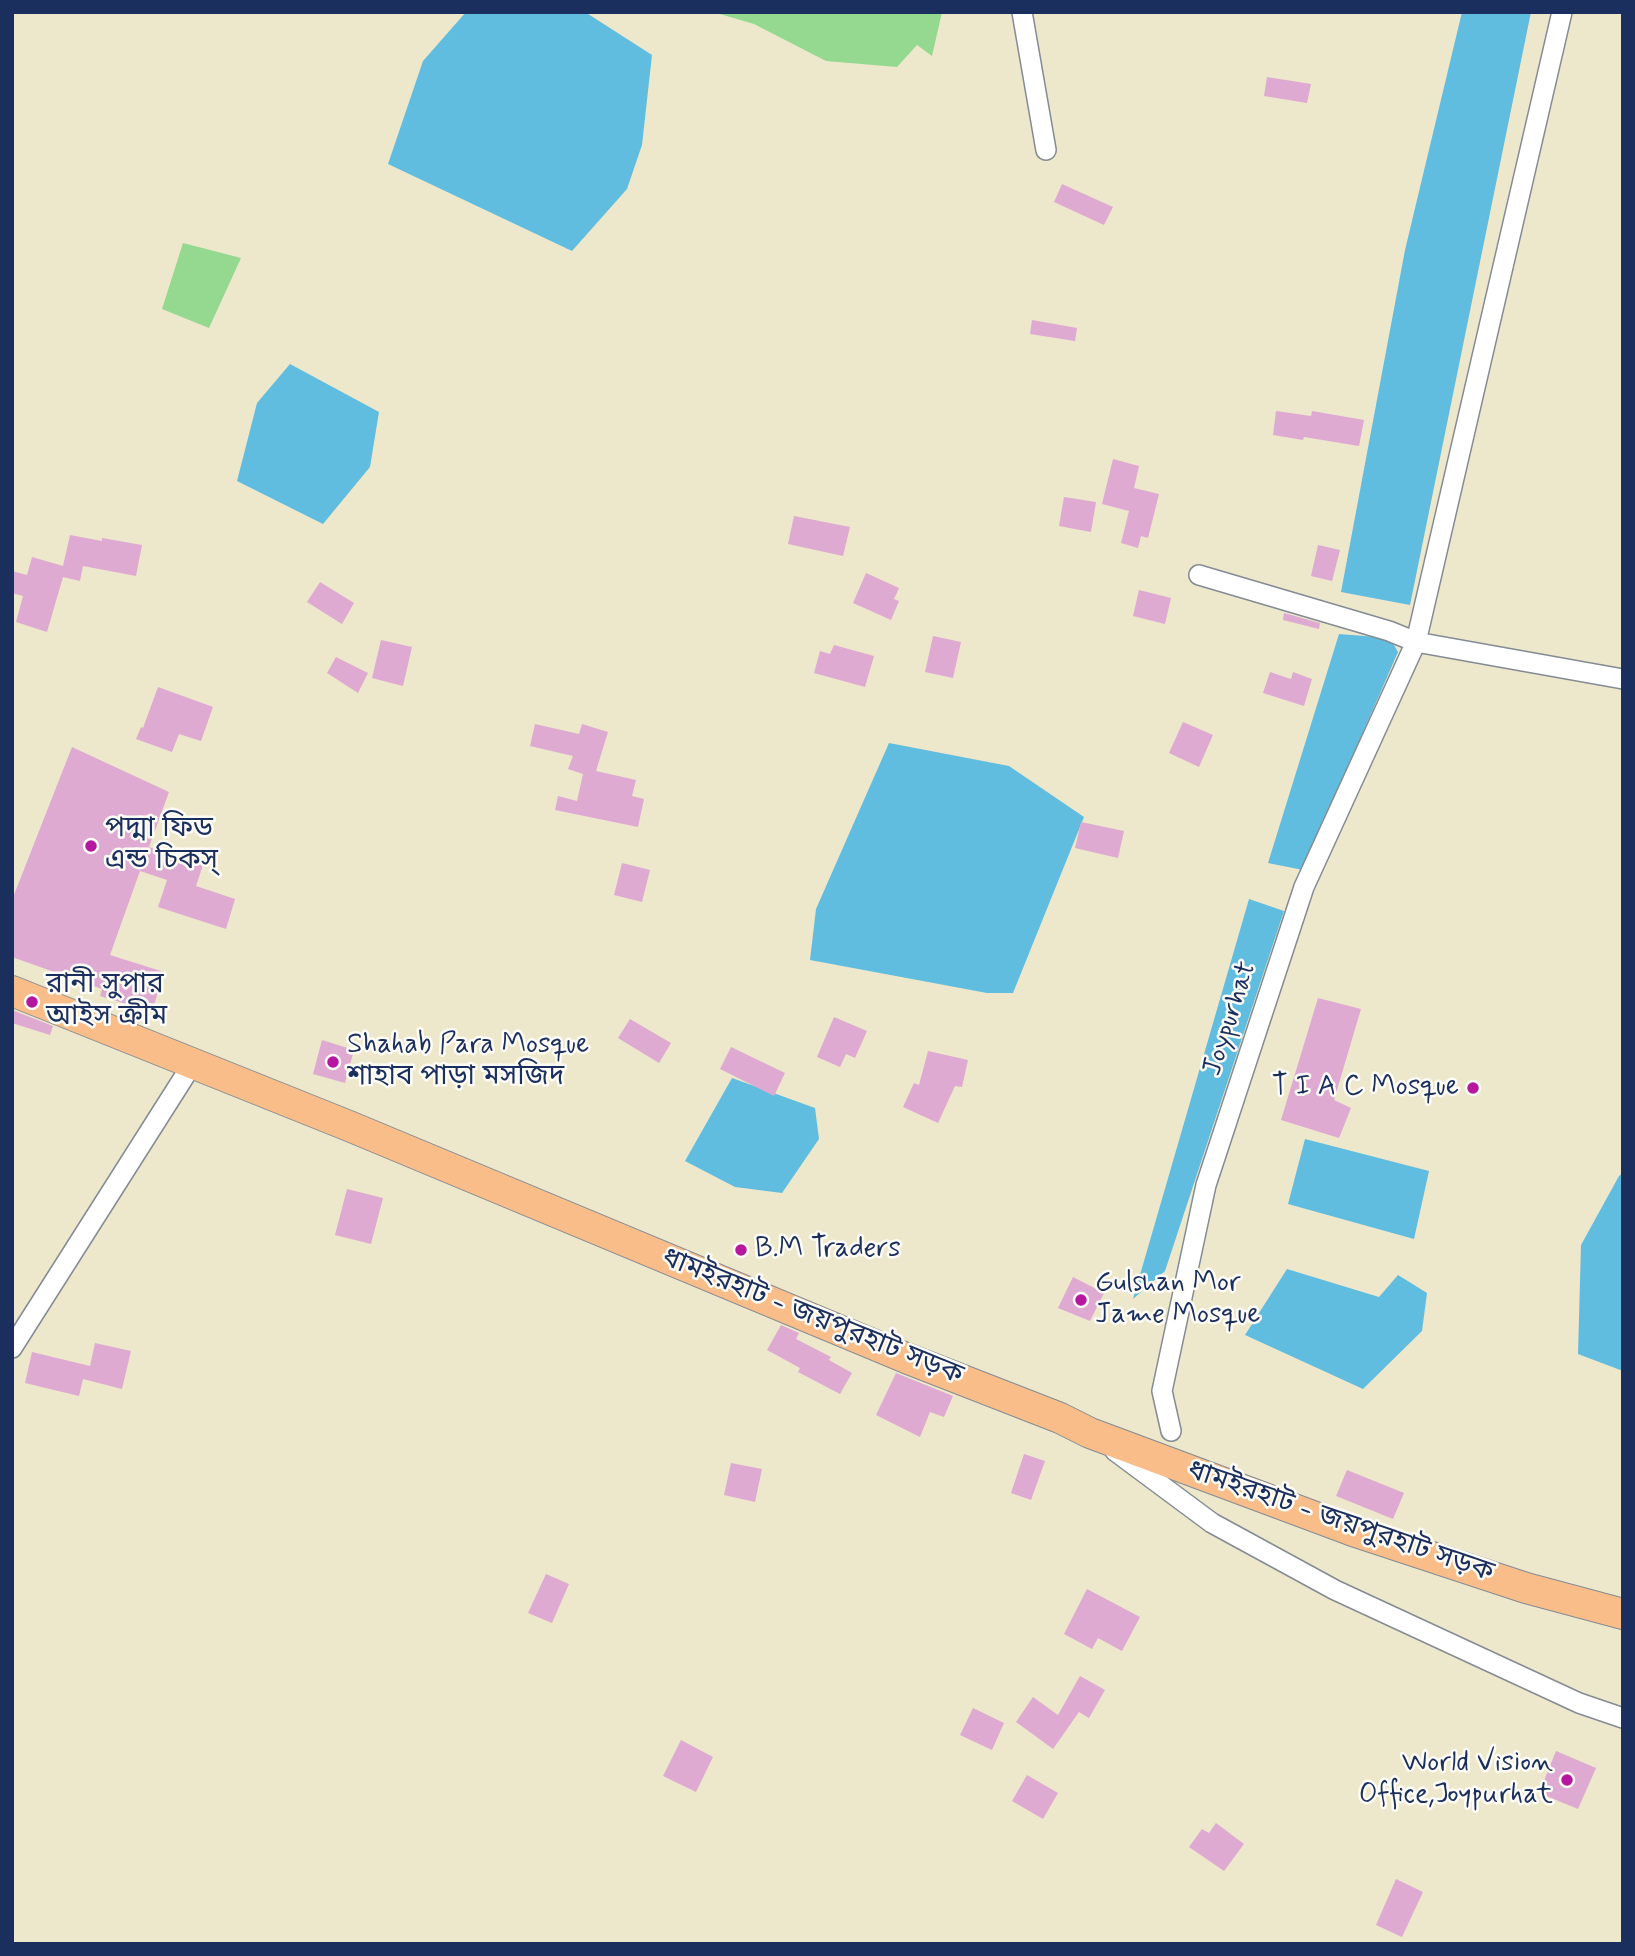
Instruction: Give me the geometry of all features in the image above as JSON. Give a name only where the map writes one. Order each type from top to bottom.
[{"type":"main road","name":"ধামইরহাট - জয়পুরহাট সড়ক","points":[[12,991],[349,1126],[906,1358],[1060,1418],[1090,1433],[1353,1531],[1526,1588],[1623,1614]]},
{"type":"street","points":[[1022,12],[1046,150]]},
{"type":"street","name":"Joypurhat","points":[[1171,1431],[1162,1391],[1206,1185],[1304,887],[1416,642],[1562,12]]},
{"type":"street","points":[[1199,575],[1389,631],[1416,642],[1623,679]]},
{"type":"street","points":[[12,1348],[192,1063]]},
{"type":"street","points":[[1090,1433],[1212,1524],[1312,1578],[1579,1703],[1623,1718]]},
{"type":"green space","points":[[713,12],[942,12],[932,56],[917,45],[897,67],[826,61],[754,24]]},
{"type":"green space","points":[[183,243],[241,258],[209,328],[162,309]]},
{"type":"water","points":[[466,12],[585,12],[652,55],[642,145],[627,189],[572,251],[388,164],[423,61]]},
{"type":"water","points":[[1462,12],[1531,12],[1410,605],[1341,592],[1405,250]]},
{"type":"water","points":[[290,364],[379,412],[370,467],[323,524],[237,481],[257,403]]},
{"type":"water","points":[[1339,634],[1390,638],[1398,652],[1303,870],[1268,863]]},
{"type":"water","points":[[889,743],[1009,766],[1084,817],[1013,993],[987,993],[810,960],[816,909]]},
{"type":"water","points":[[1249,899],[1284,911],[1165,1271],[1133,1299]]},
{"type":"water","points":[[732,1078],[815,1108],[819,1139],[782,1193],[735,1187],[685,1161]]},
{"type":"water","points":[[1305,1139],[1429,1171],[1414,1239],[1288,1204]]},
{"type":"water","points":[[1623,1173],[1623,1371],[1578,1354],[1581,1245]]},
{"type":"water","points":[[1287,1269],[1379,1297],[1398,1275],[1427,1293],[1422,1331],[1363,1389],[1245,1335]]},
{"type":"building","points":[[1267,77],[1311,84],[1307,103],[1264,96]]},
{"type":"building","points":[[1062,184],[1113,207],[1104,225],[1054,202]]},
{"type":"building","points":[[1032,320],[1077,328],[1075,341],[1030,334]]},
{"type":"building","points":[[1276,411],[1311,416],[1312,411],[1364,420],[1359,446],[1273,435]]},
{"type":"building","points":[[1113,459],[1139,466],[1134,488],[1159,494],[1148,538],[1141,536],[1138,548],[1121,543],[1129,511],[1102,504]]},
{"type":"building","points":[[1064,497],[1096,502],[1091,532],[1059,526]]},
{"type":"building","points":[[794,516],[850,527],[843,556],[788,544]]},
{"type":"building","points":[[70,535],[142,545],[136,576],[83,566],[80,581],[63,577],[47,632],[16,622],[23,596],[12,593],[12,571],[27,575],[32,557],[63,566]]},
{"type":"building","points":[[1318,545],[1340,550],[1332,581],[1311,576]]},
{"type":"building","points":[[866,573],[899,588],[894,599],[899,601],[891,620],[853,603]]},
{"type":"building","points":[[320,582],[354,603],[342,624],[307,602]]},
{"type":"building","points":[[1139,590],[1171,598],[1165,624],[1133,616]]},
{"type":"building","points":[[1284,613],[1320,623],[1319,629],[1283,620]]},
{"type":"building","points":[[933,636],[961,642],[953,678],[925,672]]},
{"type":"building","points":[[381,640],[412,647],[403,686],[372,678]]},
{"type":"building","points":[[834,645],[874,656],[865,687],[814,673],[820,651],[830,654]]},
{"type":"building","points":[[336,657],[368,673],[358,693],[327,673]]},
{"type":"building","points":[[1270,672],[1291,679],[1293,672],[1312,679],[1304,706],[1263,693]]},
{"type":"building","points":[[158,687],[213,707],[201,741],[179,734],[172,752],[136,739],[141,727],[143,728]]},
{"type":"building","points":[[1183,722],[1213,735],[1199,767],[1169,753]]},
{"type":"building","points":[[535,724],[579,734],[582,724],[608,732],[596,771],[636,780],[632,796],[644,799],[638,827],[555,810],[558,796],[577,801],[583,774],[568,769],[573,756],[530,746]]},
{"type":"building","name":"পদ্মা ফিড এন্ড চিকস্‌","points":[[72,747],[169,792],[149,847],[203,865],[196,886],[235,899],[226,929],[158,907],[167,880],[140,871],[110,955],[164,972],[152,1012],[100,996],[102,989],[12,957],[12,900]]},
{"type":"building","points":[[1081,822],[1124,831],[1118,858],[1075,848]]},
{"type":"building","points":[[622,863],[650,870],[642,902],[614,895]]},
{"type":"building","points":[[1318,998],[1361,1009],[1334,1100],[1351,1108],[1339,1138],[1281,1120]]},
{"type":"building","points":[[12,1010],[53,1026],[50,1035],[12,1023]]},
{"type":"building","points":[[834,1017],[867,1031],[855,1058],[846,1054],[840,1067],[817,1057]]},
{"type":"building","points":[[630,1019],[671,1043],[659,1063],[618,1038]]},
{"type":"building","name":"Shahab Para Mosque শাহাব পাড়া মসজিদ","points":[[322,1040],[354,1050],[345,1083],[313,1074]]},
{"type":"building","points":[[731,1047],[785,1073],[774,1096],[720,1069]]},
{"type":"building","points":[[928,1051],[968,1060],[962,1087],[955,1086],[938,1123],[903,1107],[914,1083],[919,1085]]},
{"type":"building","points":[[347,1189],[383,1198],[371,1244],[335,1235]]},
{"type":"building","name":"Gulshan Mor Jame Mosque","points":[[1073,1277],[1104,1293],[1090,1321],[1058,1308]]},
{"type":"building","points":[[781,1325],[799,1333],[796,1339],[831,1357],[829,1360],[852,1373],[840,1394],[798,1372],[800,1368],[767,1350]]},
{"type":"building","points":[[95,1343],[131,1351],[122,1389],[83,1379],[79,1396],[25,1383],[32,1352],[90,1366]]},
{"type":"building","points":[[896,1373],[953,1396],[944,1417],[930,1412],[920,1437],[876,1415]]},
{"type":"building","points":[[1024,1454],[1045,1461],[1031,1500],[1011,1493]]},
{"type":"building","points":[[731,1463],[762,1469],[755,1502],[724,1495]]},
{"type":"building","points":[[1347,1470],[1404,1493],[1393,1519],[1336,1496]]},
{"type":"building","points":[[546,1574],[569,1584],[552,1623],[528,1613]]},
{"type":"building","points":[[1087,1589],[1140,1617],[1122,1651],[1098,1638],[1092,1649],[1064,1634]]},
{"type":"building","points":[[1080,1676],[1105,1690],[1089,1718],[1079,1712],[1053,1749],[1016,1722],[1033,1697],[1058,1715]]},
{"type":"building","points":[[973,1708],[1004,1723],[992,1750],[960,1735]]},
{"type":"building","points":[[681,1740],[713,1757],[696,1792],[663,1776]]},
{"type":"building","name":"World Vision Office,Joypurhat","points":[[1556,1751],[1596,1768],[1578,1809],[1539,1793]]},
{"type":"building","points":[[1027,1775],[1058,1793],[1043,1819],[1012,1801]]},
{"type":"building","points":[[1216,1823],[1244,1844],[1224,1871],[1189,1847],[1202,1829],[1209,1833]]},
{"type":"building","points":[[1396,1879],[1423,1892],[1402,1937],[1376,1925]]},
{"type":"place","name":"পদ্মা ফিড এন্ড চিকস্‌","points":[[91,846]]},
{"type":"place","name":"রানী সুপার আইস ক্রীম","points":[[32,1002]]},
{"type":"place","name":"Shahab Para Mosque শাহাব পাড়া মসজিদ","points":[[333,1062]]},
{"type":"place","name":"T I A C Mosque","points":[[1473,1088]]},
{"type":"place","name":"B.M Traders","points":[[741,1250]]},
{"type":"place","name":"Gulshan Mor Jame Mosque","points":[[1081,1300]]},
{"type":"place","name":"World Vision Office,Joypurhat","points":[[1567,1780]]}]
